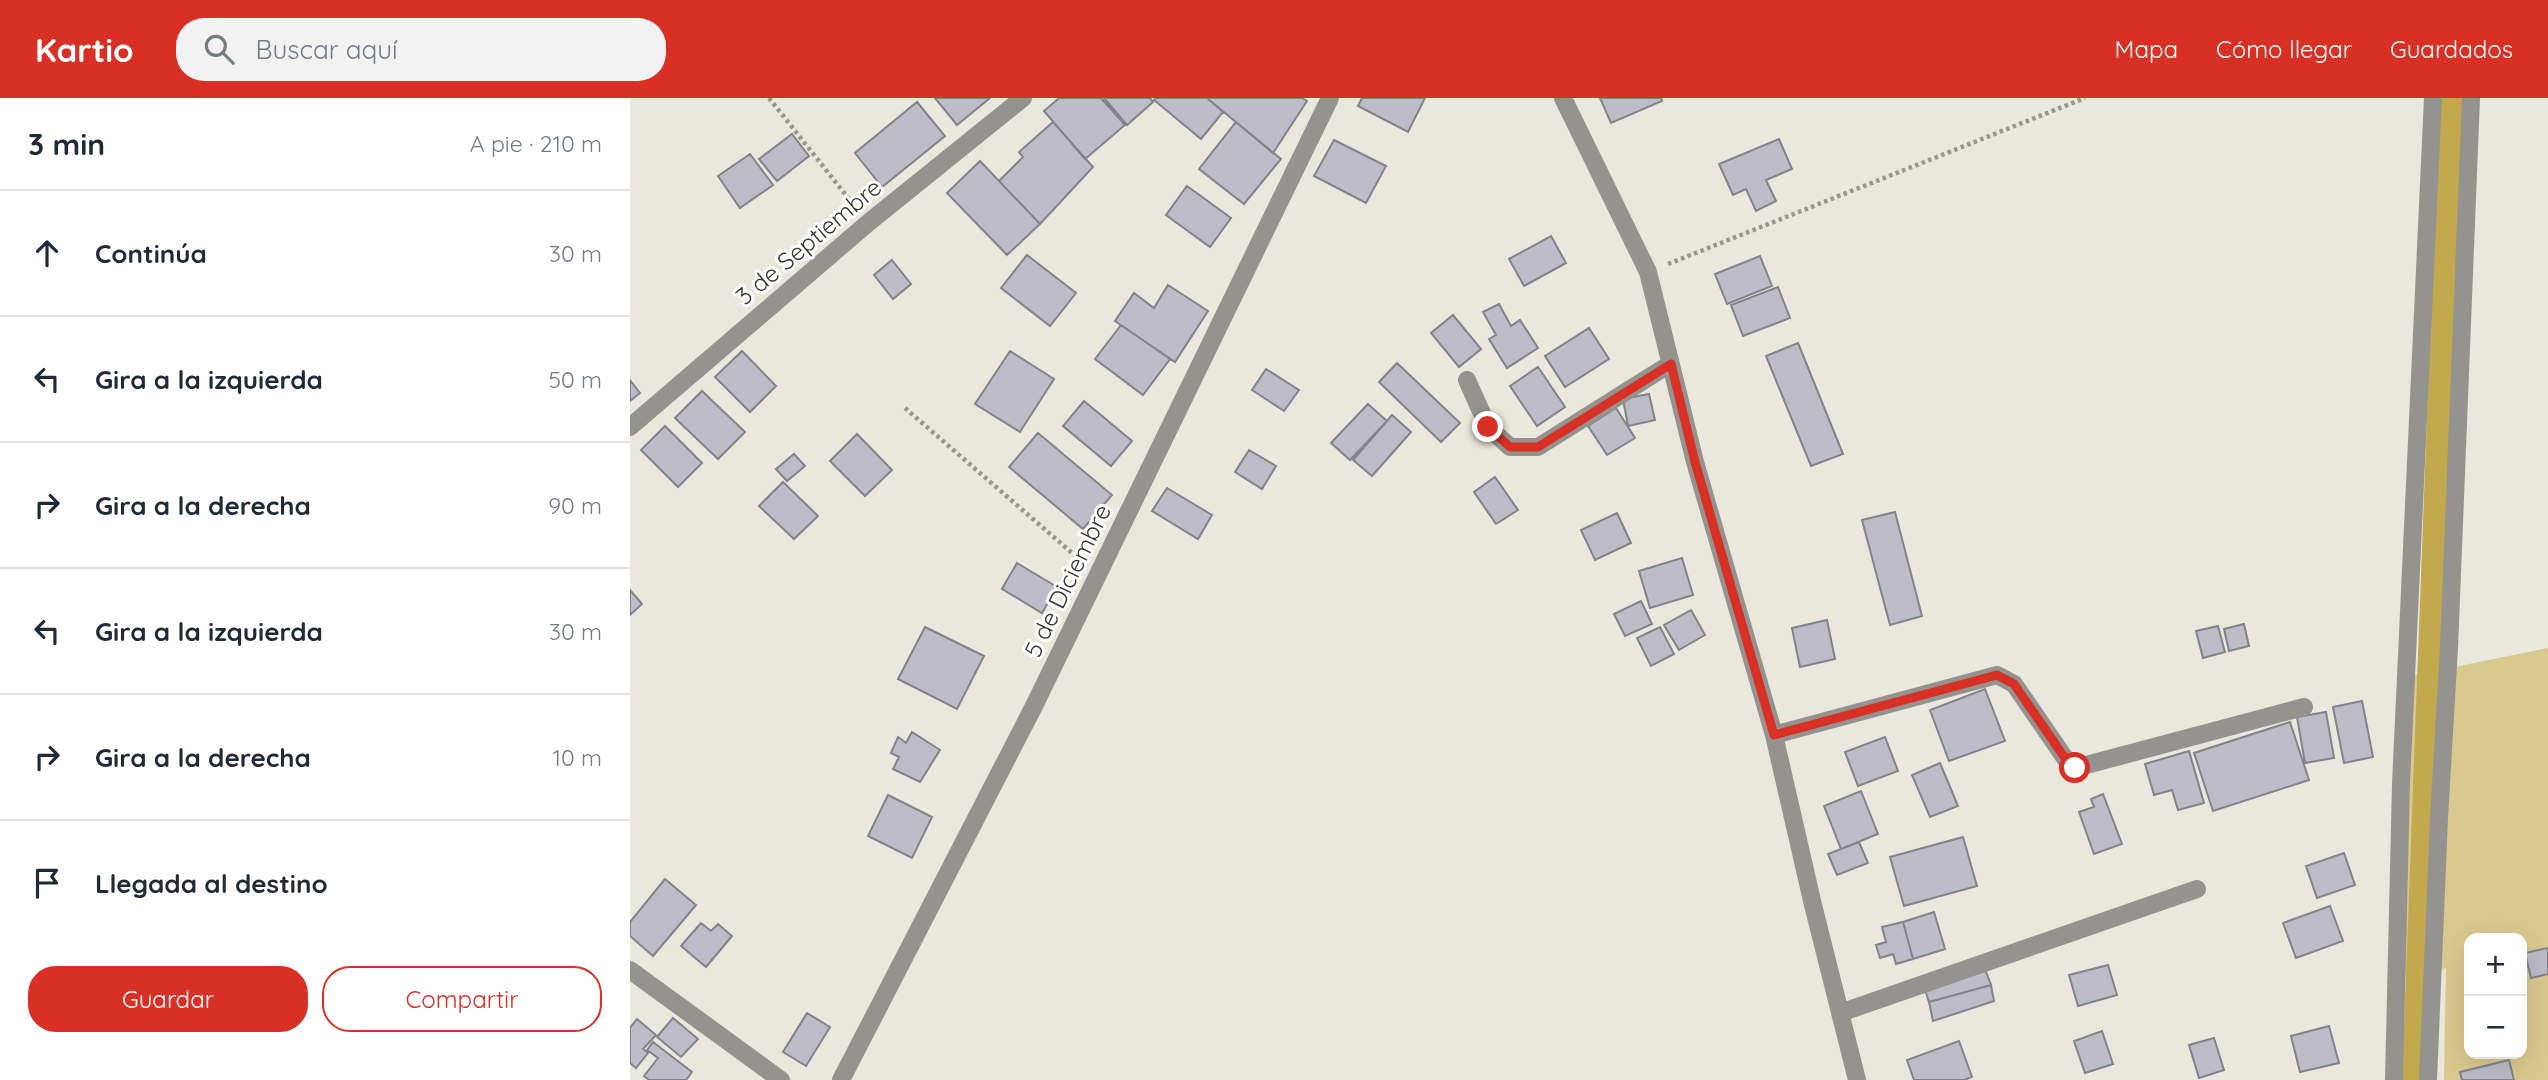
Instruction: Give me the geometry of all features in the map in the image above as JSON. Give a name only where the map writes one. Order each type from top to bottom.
[{"type":"street","name":"3 de Septiembre","points":[[630,426],[868,223],[1023,98]]},
{"type":"street","name":"5 de Diciembre","points":[[841,1080],[1034,706],[1330,98]]},
{"type":"street","points":[[1563,98],[1647,272],[1695,462],[1774,735],[1857,1080]]},
{"type":"street","points":[[2394,1080],[2401,784],[2433,98]]},
{"type":"street","points":[[2428,1080],[2472,98]]},
{"type":"street","points":[[1467,380],[1488,427],[1510,447],[1538,447],[1671,364]]},
{"type":"street","points":[[1774,735],[1997,675],[2014,684],[2069,764],[2075,768],[2304,707]]},
{"type":"street","points":[[1840,1013],[2197,889]]},
{"type":"street","points":[[630,970],[781,1080]]},
{"type":"path","points":[[769,98],[868,223]]},
{"type":"path","points":[[1647,272],[2085,98]]},
{"type":"path","points":[[905,408],[1098,575]]},
{"type":"shaded area","points":[[2548,648],[2548,949],[2527,953],[2527,933],[2464,933],[2464,1059],[2527,1059],[2527,955],[2548,952],[2548,1080],[2444,1080],[2446,968],[2396,976],[2405,677]]},
{"type":"building","points":[[935,98],[990,98],[957,125]]},
{"type":"building","points":[[1059,98],[1101,98],[1125,125],[1085,159],[1044,111]]},
{"type":"building","points":[[1104,98],[1150,98],[1153,102],[1127,125]]},
{"type":"building","points":[[1207,98],[1223,112],[1201,139],[1154,100]]},
{"type":"building","points":[[1207,98],[1302,98],[1307,101],[1273,153]]},
{"type":"building","points":[[1362,98],[1425,98],[1408,132],[1358,106]]},
{"type":"building","points":[[1600,98],[1661,98],[1662,101],[1611,123]]},
{"type":"building","points":[[917,102],[945,136],[882,187],[855,153]]},
{"type":"building","points":[[1053,122],[1093,167],[1040,224],[999,181],[1023,157],[1019,152]]},
{"type":"building","points":[[1236,122],[1281,159],[1244,204],[1199,169]]},
{"type":"building","points":[[792,134],[809,156],[777,181],[759,159]]},
{"type":"building","points":[[1779,139],[1792,169],[1766,180],[1776,201],[1756,211],[1746,189],[1733,195],[1719,164]]},
{"type":"building","points":[[1334,140],[1386,166],[1366,203],[1314,176]]},
{"type":"building","points":[[750,154],[773,185],[740,208],[718,176]]},
{"type":"building","points":[[980,161],[1040,224],[1007,255],[947,193]]},
{"type":"building","points":[[1187,186],[1231,218],[1210,247],[1166,215]]},
{"type":"building","points":[[1551,236],[1566,263],[1524,286],[1509,259]]},
{"type":"building","points":[[1027,255],[1076,293],[1050,326],[1001,288]]},
{"type":"building","points":[[1760,256],[1772,286],[1727,304],[1715,274]]},
{"type":"building","points":[[892,260],[911,284],[893,299],[874,275]]},
{"type":"building","points":[[1168,285],[1208,311],[1175,362],[1115,321],[1134,293],[1154,308]]},
{"type":"building","points":[[1778,287],[1790,318],[1743,336],[1731,305]]},
{"type":"building","points":[[1499,304],[1511,326],[1520,320],[1538,348],[1507,368],[1489,339],[1496,335],[1483,312]]},
{"type":"building","points":[[1453,315],[1481,349],[1459,367],[1431,333]]},
{"type":"building","points":[[1121,325],[1170,359],[1143,395],[1095,359]]},
{"type":"building","points":[[1589,328],[1609,359],[1565,387],[1545,356]]},
{"type":"building","points":[[1798,343],[1843,454],[1811,466],[1766,356]]},
{"type":"building","points":[[742,351],[776,386],[750,412],[715,377]]},
{"type":"building","points":[[1010,351],[1054,379],[1020,432],[975,404]]},
{"type":"building","points":[[1397,363],[1460,423],[1441,442],[1379,382]]},
{"type":"building","points":[[1538,367],[1565,407],[1537,426],[1510,386]]},
{"type":"building","points":[[1266,369],[1299,390],[1284,411],[1252,390]]},
{"type":"building","points":[[630,380],[640,393],[630,401]]},
{"type":"building","points":[[702,391],[745,432],[718,459],[675,418]]},
{"type":"building","points":[[1649,394],[1655,420],[1628,426],[1623,399]]},
{"type":"building","points":[[1084,401],[1132,441],[1111,466],[1063,426]]},
{"type":"building","points":[[1368,404],[1387,421],[1350,460],[1331,443]]},
{"type":"building","points":[[1616,408],[1635,438],[1607,455],[1588,426]]},
{"type":"building","points":[[1392,415],[1411,432],[1372,476],[1353,460]]},
{"type":"building","points":[[665,426],[702,463],[678,487],[641,450]]},
{"type":"building","points":[[1038,433],[1112,495],[1083,529],[1009,467]]},
{"type":"building","points":[[857,434],[892,470],[865,496],[830,461]]},
{"type":"building","points":[[1249,450],[1276,466],[1262,489],[1235,472]]},
{"type":"building","points":[[794,454],[805,466],[787,481],[776,469]]},
{"type":"building","points":[[1495,477],[1518,510],[1496,524],[1474,492]]},
{"type":"building","points":[[783,482],[818,516],[794,539],[759,506]]},
{"type":"building","points":[[1167,488],[1212,515],[1198,539],[1152,511]]},
{"type":"building","points":[[1895,512],[1922,616],[1890,625],[1862,520]]},
{"type":"building","points":[[1617,513],[1631,543],[1595,560],[1581,530]]},
{"type":"building","points":[[1682,558],[1693,595],[1650,608],[1639,571]]},
{"type":"building","points":[[1017,563],[1057,587],[1042,613],[1002,589]]},
{"type":"building","points":[[630,590],[642,604],[630,615]]},
{"type":"building","points":[[1641,601],[1652,624],[1625,636],[1614,614]]},
{"type":"building","points":[[1691,610],[1705,635],[1679,650],[1664,625]]},
{"type":"building","points":[[1827,620],[1835,659],[1800,667],[1792,628]]},
{"type":"building","points":[[2244,624],[2249,646],[2229,651],[2224,629]]},
{"type":"building","points":[[2218,626],[2225,652],[2203,658],[2196,631]]},
{"type":"building","points":[[925,627],[984,656],[957,709],[898,679]]},
{"type":"building","points":[[1660,627],[1674,654],[1651,666],[1637,638]]},
{"type":"building","points":[[1985,689],[2005,741],[1949,761],[1930,710]]},
{"type":"building","points":[[2362,701],[2373,757],[2344,763],[2333,707]]},
{"type":"building","points":[[2326,712],[2334,758],[2305,763],[2297,717]]},
{"type":"building","points":[[2290,722],[2309,780],[2213,811],[2194,753]]},
{"type":"building","points":[[912,732],[940,750],[920,782],[893,769],[899,757],[891,753],[898,737],[906,743]]},
{"type":"building","points":[[1885,737],[1898,771],[1858,786],[1845,752]]},
{"type":"building","points":[[2189,751],[2204,803],[2178,810],[2172,790],[2154,795],[2145,764]]},
{"type":"building","points":[[1940,763],[1958,806],[1930,817],[1912,775]]},
{"type":"building","points":[[1861,791],[1878,834],[1841,849],[1824,806]]},
{"type":"building","points":[[2103,794],[2122,844],[2094,854],[2079,812],[2094,807],[2091,799]]},
{"type":"building","points":[[888,795],[932,817],[912,858],[868,836]]},
{"type":"building","points":[[1963,837],[1977,886],[1904,906],[1890,857]]},
{"type":"building","points":[[1859,842],[1868,863],[1837,875],[1828,854]]},
{"type":"building","points":[[2344,853],[2355,885],[2317,898],[2306,866]]},
{"type":"building","points":[[665,879],[696,905],[653,956],[630,936],[630,922]]},
{"type":"building","points":[[2330,906],[2343,941],[2296,958],[2283,923]]},
{"type":"building","points":[[1934,912],[1945,949],[1913,959],[1903,922]]},
{"type":"building","points":[[1903,922],[1913,959],[1896,964],[1893,954],[1880,958],[1876,945],[1886,942],[1882,927]]},
{"type":"building","points":[[701,923],[711,931],[718,924],[732,936],[706,967],[681,946]]},
{"type":"building","points":[[2548,948],[2548,974],[2531,978],[2527,953]]},
{"type":"building","points":[[2108,965],[2117,995],[2078,1006],[2069,975]]},
{"type":"building","points":[[1985,969],[1991,985],[1929,1002],[1924,987]]},
{"type":"building","points":[[1991,985],[1994,1001],[1933,1021],[1929,1002]]},
{"type":"building","points":[[807,1013],[830,1027],[806,1066],[783,1052]]},
{"type":"building","points":[[673,1018],[698,1039],[681,1057],[657,1037]]},
{"type":"building","points":[[637,1019],[656,1035],[643,1049],[648,1053],[636,1068],[630,1063],[630,1028]]},
{"type":"building","points":[[2329,1026],[2339,1063],[2300,1072],[2291,1036]]},
{"type":"building","points":[[2102,1031],[2113,1064],[2085,1073],[2074,1041]]},
{"type":"building","points":[[2214,1038],[2224,1070],[2199,1078],[2189,1045]]},
{"type":"building","points":[[1959,1041],[1972,1077],[1964,1080],[1914,1080],[1907,1060]]},
{"type":"building","points":[[653,1042],[692,1072],[686,1080],[649,1080],[644,1076],[658,1058],[647,1050]]},
{"type":"building","points":[[2509,1060],[2514,1080],[2462,1080],[2460,1072]]},
{"type":"waterway","points":[[2418,1080],[2455,98]]},
{"type":"route","points":[[1488,427],[1510,447],[1538,447],[1671,364],[1695,462],[1774,735],[1997,675],[2014,684],[2069,764],[2075,768]]}]
